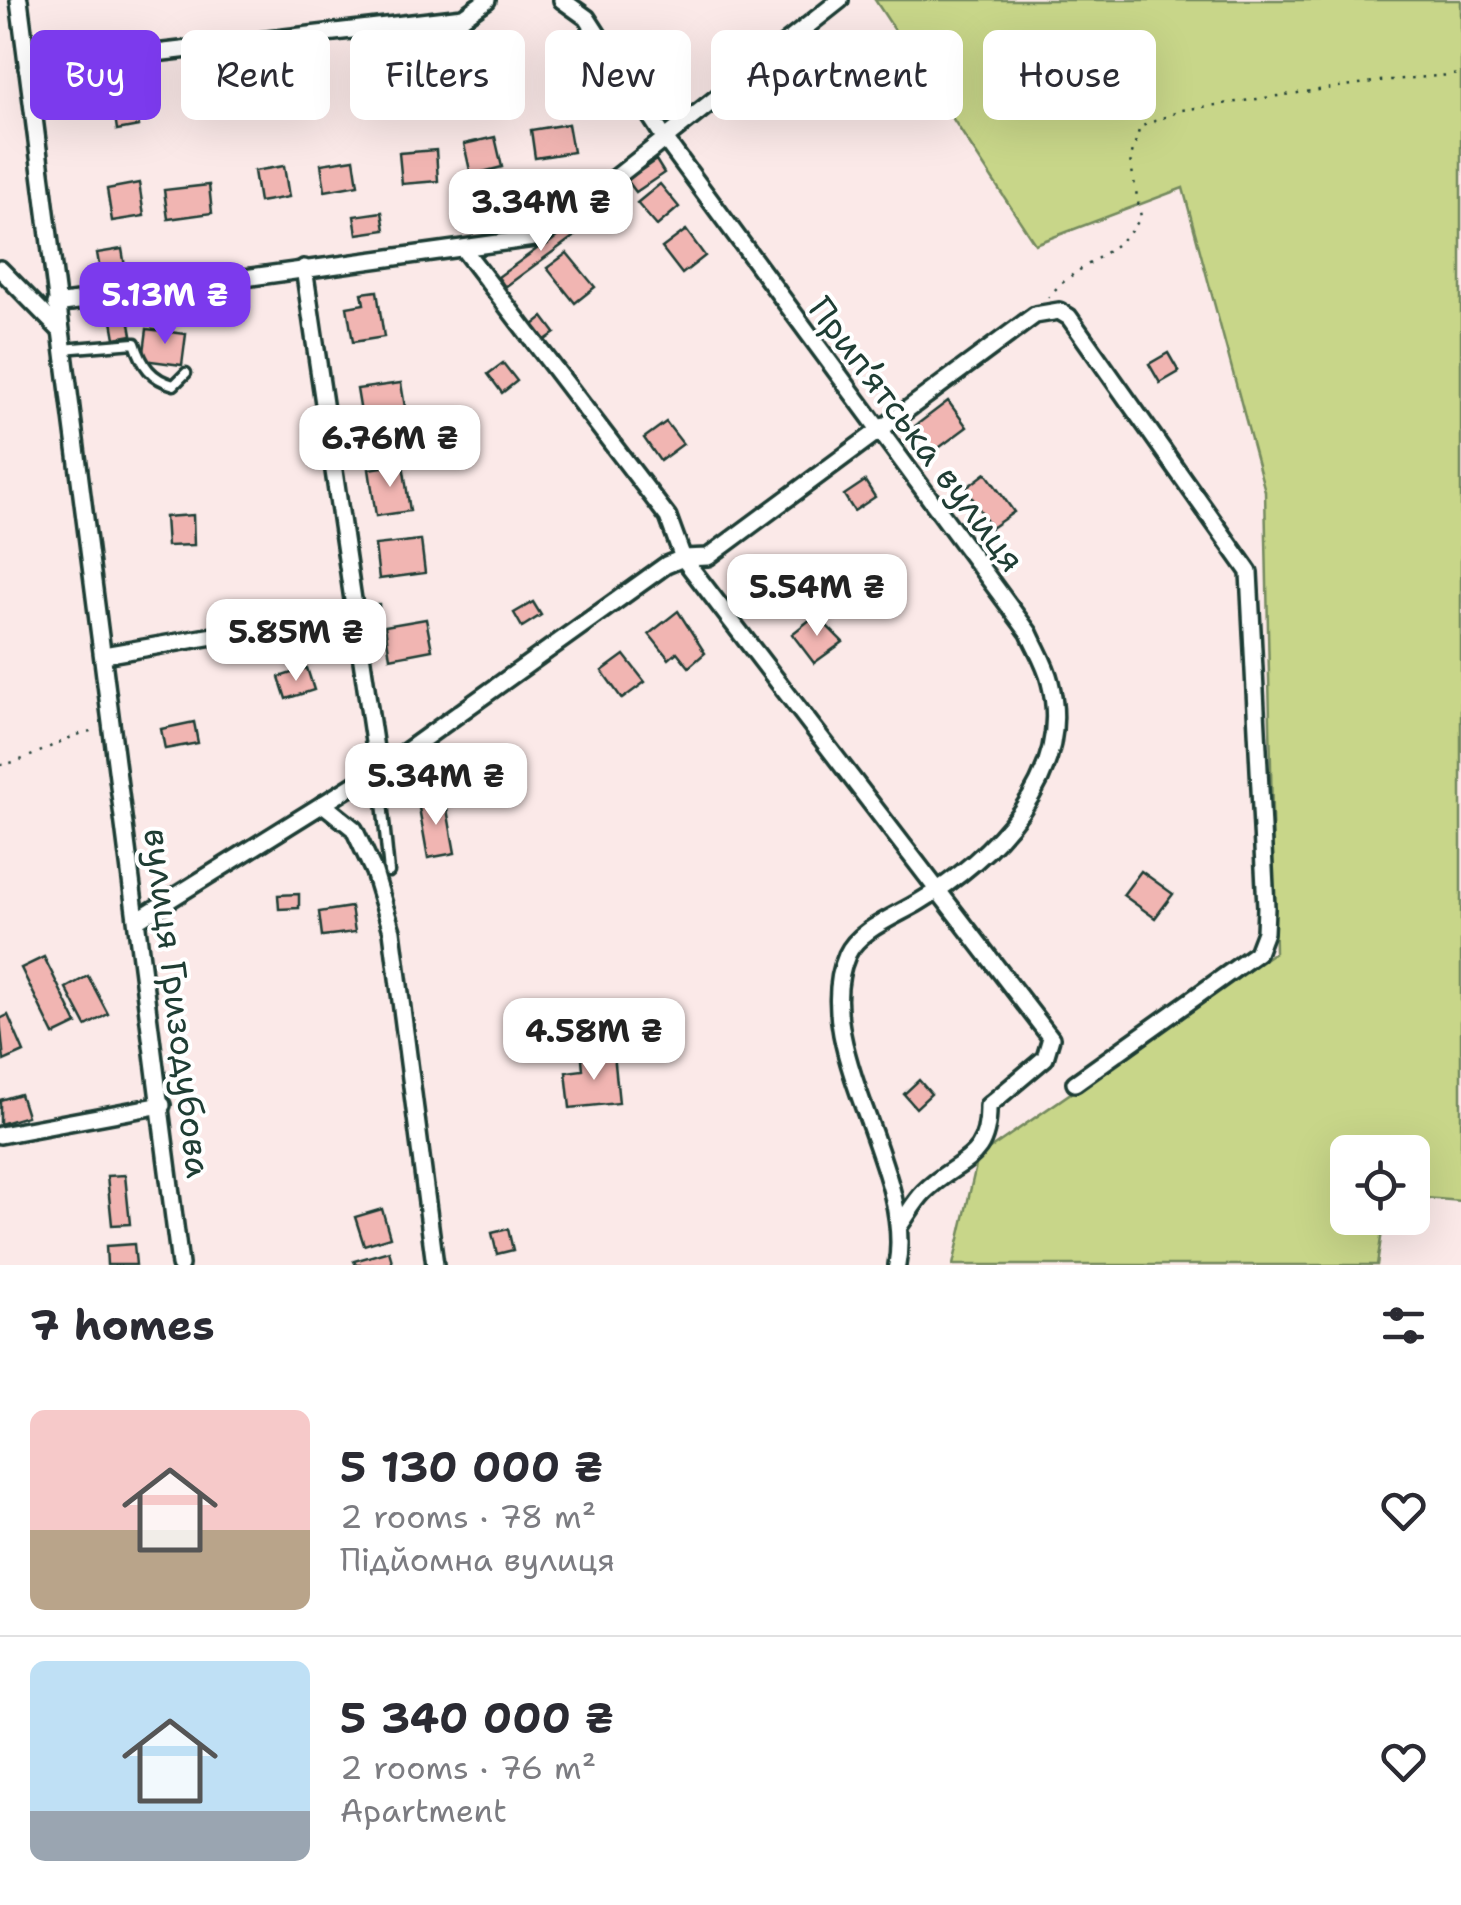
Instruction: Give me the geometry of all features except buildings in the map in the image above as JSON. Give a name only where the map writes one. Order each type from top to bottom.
[{"type":"street","name":"вулиця Гризодубова","points":[[19,0],[180,1265]]},
{"type":"street","points":[[27,68],[463,17],[487,0]]},
{"type":"street","name":"Прип’ятська вулиця","points":[[562,0],[587,18],[664,139],[878,434],[1029,633],[1050,682],[1051,735],[1030,803],[1018,820],[939,890],[858,938],[840,977],[846,1050],[900,1225]]},
{"type":"street","points":[[56,304],[540,237],[840,0]]},
{"type":"street","points":[[464,250],[668,517],[682,558],[1051,1038],[1046,1058],[988,1106],[988,1126],[980,1151],[925,1191],[900,1225],[896,1265]]},
{"type":"street","points":[[304,268],[378,769]]},
{"type":"street","points":[[0,269],[59,328]]},
{"type":"street","points":[[137,920],[378,769],[666,565],[682,558],[708,557],[1035,315],[1059,311],[1069,316],[1249,572],[1266,907],[1262,947],[1075,1083]]},
{"type":"street","points":[[104,654],[356,611]]},
{"type":"street","points":[[323,804],[354,829],[374,872],[392,931],[435,1265]]},
{"type":"street","points":[[0,1134],[162,1106]]},
{"type":"lane","points":[[62,349],[135,343],[141,362],[158,381],[174,385],[186,374]]},
{"type":"lane","points":[[378,769],[389,872]]},
{"type":"path","points":[[1035,315],[1057,286],[1095,264],[1133,230],[1141,217],[1130,160],[1140,127],[1182,110],[1380,80],[1461,74]]},
{"type":"path","points":[[0,765],[28,760],[74,735],[113,729]]},
{"type":"green space","points":[[875,0],[1461,0],[1461,1201],[1430,1198],[1430,1135],[1330,1135],[1330,1235],[1381,1235],[1377,1265],[953,1265],[978,1157],[1275,952],[1265,491],[1183,188],[1035,244],[954,120],[963,120],[963,30],[895,30]]}]
